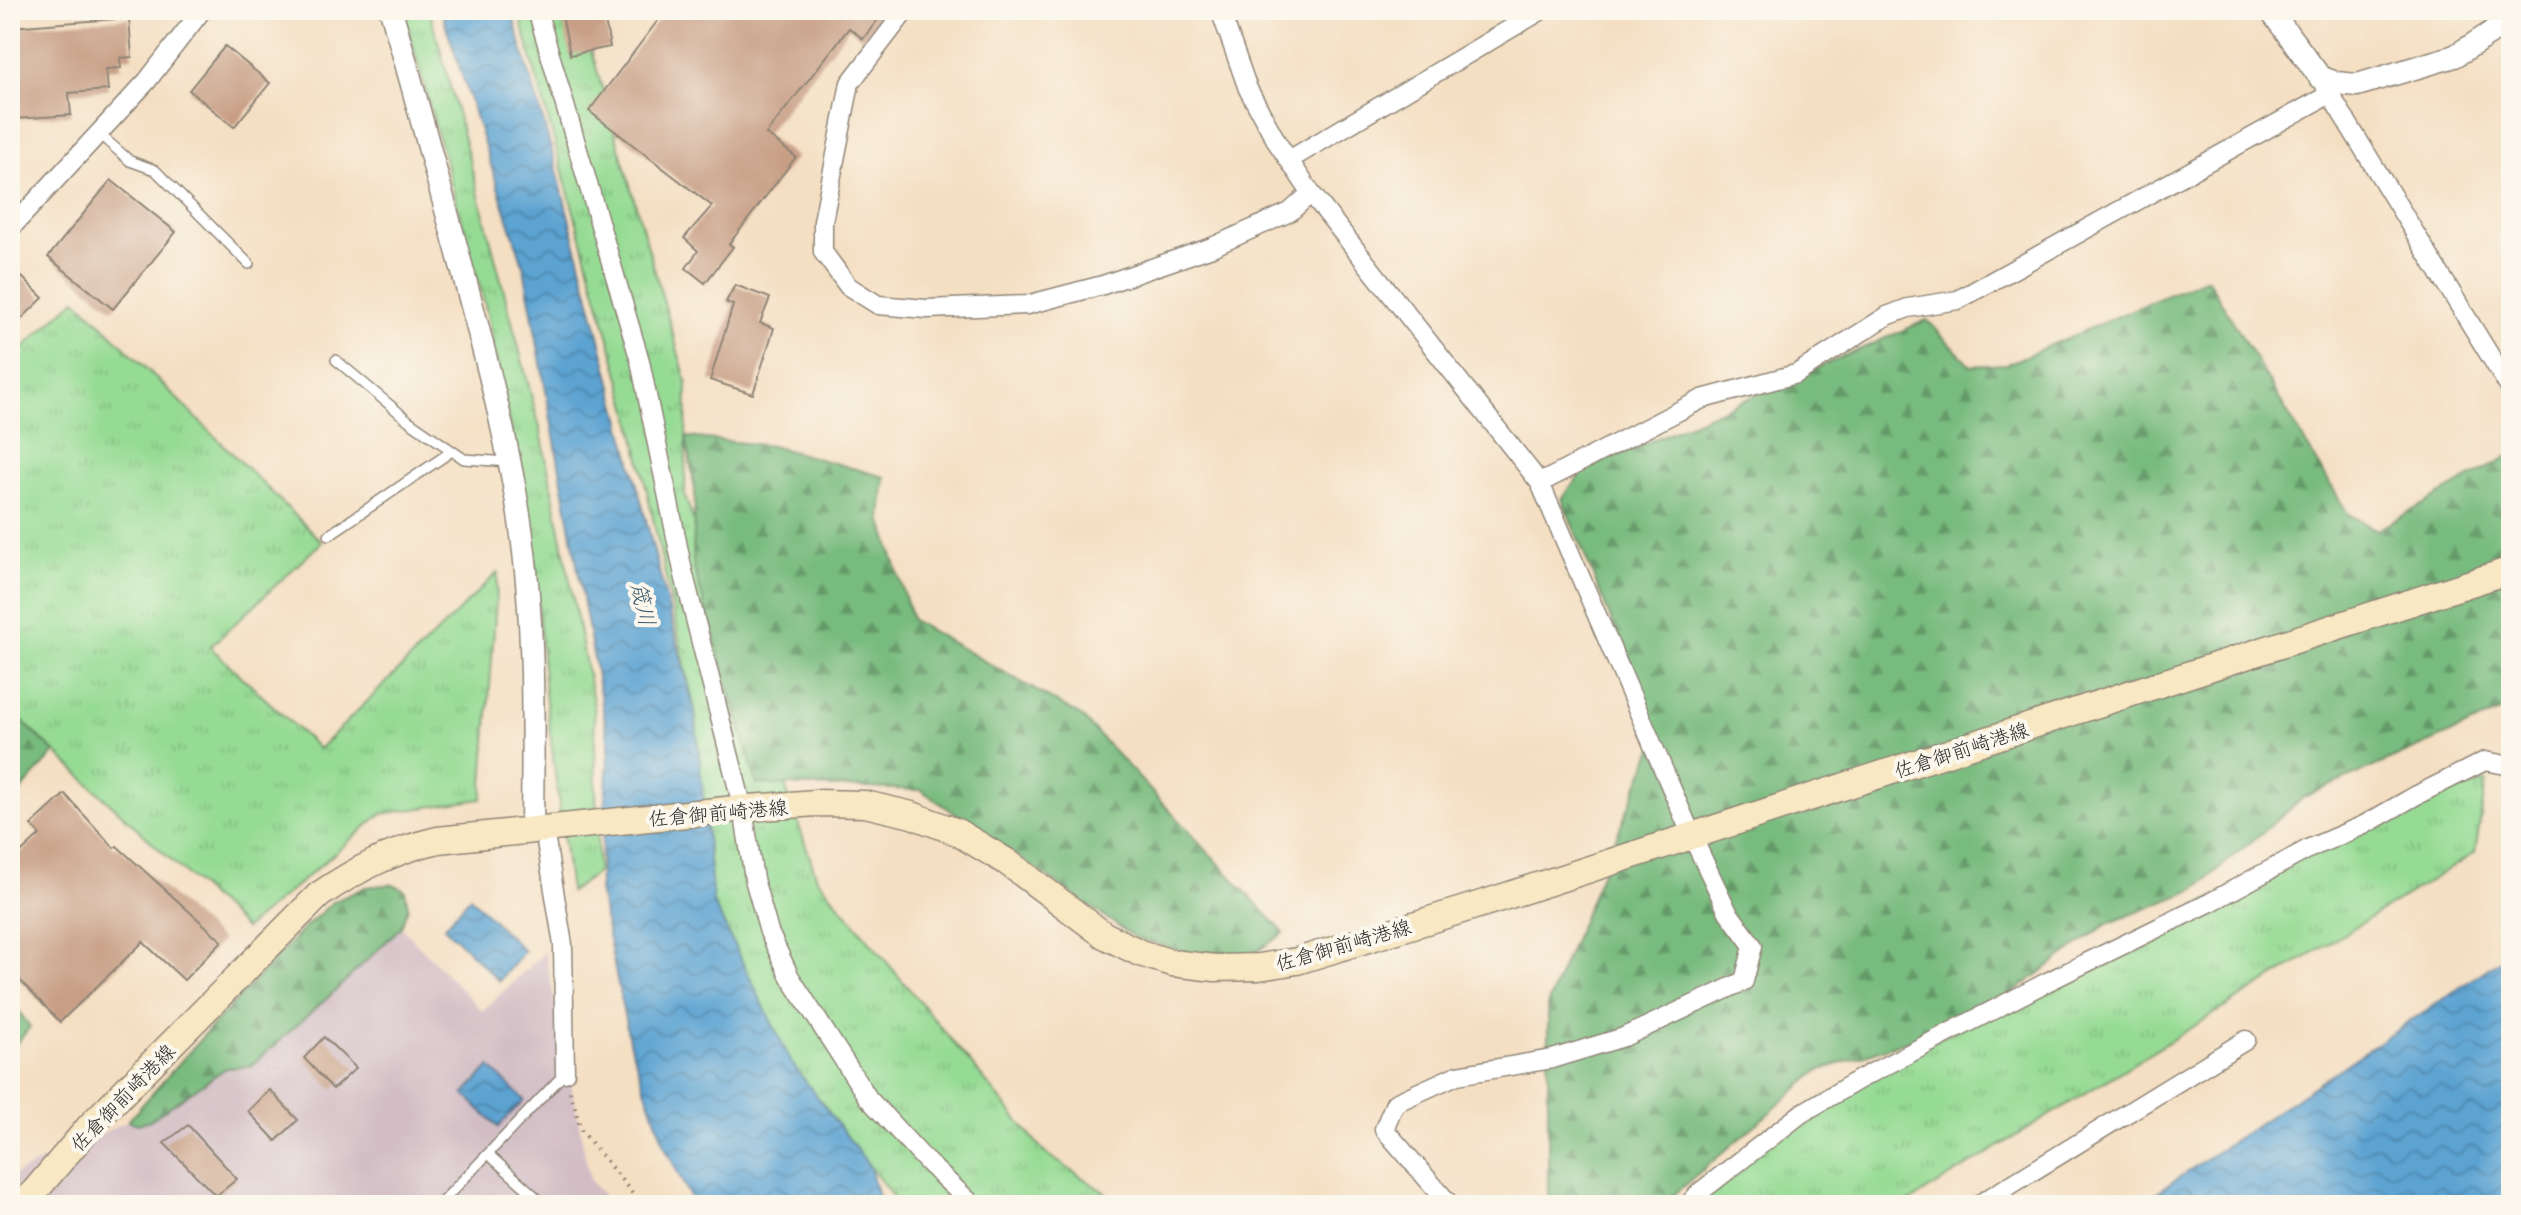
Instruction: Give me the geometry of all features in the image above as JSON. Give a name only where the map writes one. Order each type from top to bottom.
[{"type":"main road","name":"佐倉御前崎港線","points":[[23,1205],[91,1125],[319,895],[346,876],[408,847],[438,840],[739,809],[816,803],[865,804],[912,815],[957,832],[1007,862],[1104,935],[1140,953],[1172,963],[1215,968],[1259,967],[1297,961],[1692,836],[2511,570]]},
{"type":"street","points":[[10,229],[147,81],[202,10]]},
{"type":"street","points":[[537,10],[640,361],[683,571],[769,932],[790,977],[868,1098],[928,1163],[973,1205]]},
{"type":"street","points":[[906,10],[850,83],[823,221],[823,252],[848,286],[878,305],[927,309],[1027,305],[1103,285],[1212,247],[1290,212],[1311,193]]},
{"type":"street","points":[[1220,10],[1248,89],[1311,193],[1540,483],[1692,836],[1728,912],[1753,946],[1744,981],[1624,1037],[1552,1059],[1457,1075],[1395,1103],[1384,1129],[1450,1205]]},
{"type":"street","points":[[1289,160],[1542,10]]},
{"type":"street","points":[[2270,10],[2325,86],[2511,390]]},
{"type":"street","points":[[390,12],[473,311],[520,521],[531,623],[538,829],[563,945],[565,1073]]},
{"type":"street","points":[[1540,483],[1702,399],[1796,374],[1887,316],[1908,308],[1958,300],[2325,86],[2336,83],[2357,85],[2455,56],[2511,20]]},
{"type":"street","points":[[1688,1205],[1700,1192],[1802,1113],[1860,1079],[2485,761],[2511,766]]},
{"type":"street","points":[[1978,1205],[2246,1040]]},
{"type":"lane","points":[[97,132],[130,161],[155,170],[249,264]]},
{"type":"lane","points":[[336,360],[409,421],[464,459],[509,462]]},
{"type":"lane","points":[[329,535],[452,451]]},
{"type":"lane","points":[[439,1205],[565,1073]]},
{"type":"lane","points":[[488,1154],[545,1205]]},
{"type":"path","points":[[565,1073],[581,1130],[642,1205]]},
{"type":"shaded area","points":[[401,927],[482,1011],[545,952],[590,1180],[612,1205],[10,1205],[10,1173],[15,1174],[128,1121],[138,1124],[150,1120],[226,1068],[251,1066]]},
{"type":"green space","points":[[403,10],[429,10],[440,48],[541,432],[594,706],[598,872],[570,892],[545,693],[533,540],[485,305]]},
{"type":"green space","points":[[518,10],[578,10],[584,25],[687,383],[685,496],[817,878],[1045,1153],[1124,1205],[899,1205],[791,1062],[713,902],[695,711],[631,418]]},
{"type":"green space","points":[[2207,278],[2348,514],[2377,530],[2511,455],[2511,707],[2304,797],[2194,890],[2107,924],[1981,1016],[1818,1071],[1662,1205],[1548,1205],[1548,1003],[1658,736],[1562,499],[1584,470],[1927,320],[1971,366],[2007,364]]},
{"type":"green space","points":[[76,299],[322,542],[210,647],[319,749],[498,572],[482,799],[381,814],[245,929],[10,710],[10,360]]},
{"type":"green space","points":[[686,437],[772,446],[885,477],[881,518],[912,620],[1081,716],[1284,933],[1234,967],[1134,937],[921,790],[757,784],[693,565],[695,490]]},
{"type":"green space","points":[[10,710],[55,752],[10,803]]},
{"type":"green space","points":[[2486,782],[2475,853],[1904,1205],[1691,1205],[1814,1103],[2372,816]]},
{"type":"green space","points":[[393,884],[405,890],[408,907],[401,927],[334,992],[251,1066],[226,1068],[150,1120],[138,1124],[128,1121],[305,927],[333,902],[366,887]]},
{"type":"green space","points":[[18,1010],[30,1027],[10,1052],[10,1013]]},
{"type":"water","name":"筬川","points":[[441,10],[511,10],[553,155],[695,712],[713,902],[791,1062],[870,1167],[880,1205],[694,1205],[666,1149],[630,1045],[599,890],[609,744],[524,268]]},
{"type":"water","points":[[470,897],[524,951],[499,981],[444,927]]},
{"type":"water","points":[[2511,953],[2511,1205],[2138,1205]]},
{"type":"water","points":[[490,1067],[524,1100],[498,1127],[464,1094]]},
{"type":"building","points":[[561,10],[603,10],[610,47],[570,55]]},
{"type":"building","points":[[649,10],[885,10],[863,39],[849,28],[766,134],[796,157],[729,244],[733,247],[705,283],[686,268],[698,251],[684,238],[712,206],[589,111],[659,19]]},
{"type":"building","points":[[129,18],[132,57],[120,58],[121,68],[106,69],[108,90],[69,93],[71,115],[15,119],[10,27]]},
{"type":"building","points":[[225,46],[270,83],[234,127],[189,90]]},
{"type":"building","points":[[111,180],[176,232],[113,309],[48,257]]},
{"type":"building","points":[[22,277],[43,298],[10,330],[10,290]]},
{"type":"building","points":[[735,285],[770,298],[760,323],[774,328],[753,394],[710,380],[733,305],[726,302]]},
{"type":"building","points":[[65,794],[114,848],[117,846],[222,941],[184,980],[143,942],[60,1022],[10,970],[10,863],[40,835],[31,825]]},
{"type":"building","points":[[324,1037],[356,1068],[333,1089],[304,1058]]},
{"type":"building","points":[[270,1090],[298,1120],[276,1141],[248,1111]]},
{"type":"building","points":[[188,1125],[237,1179],[216,1196],[164,1143]]}]
